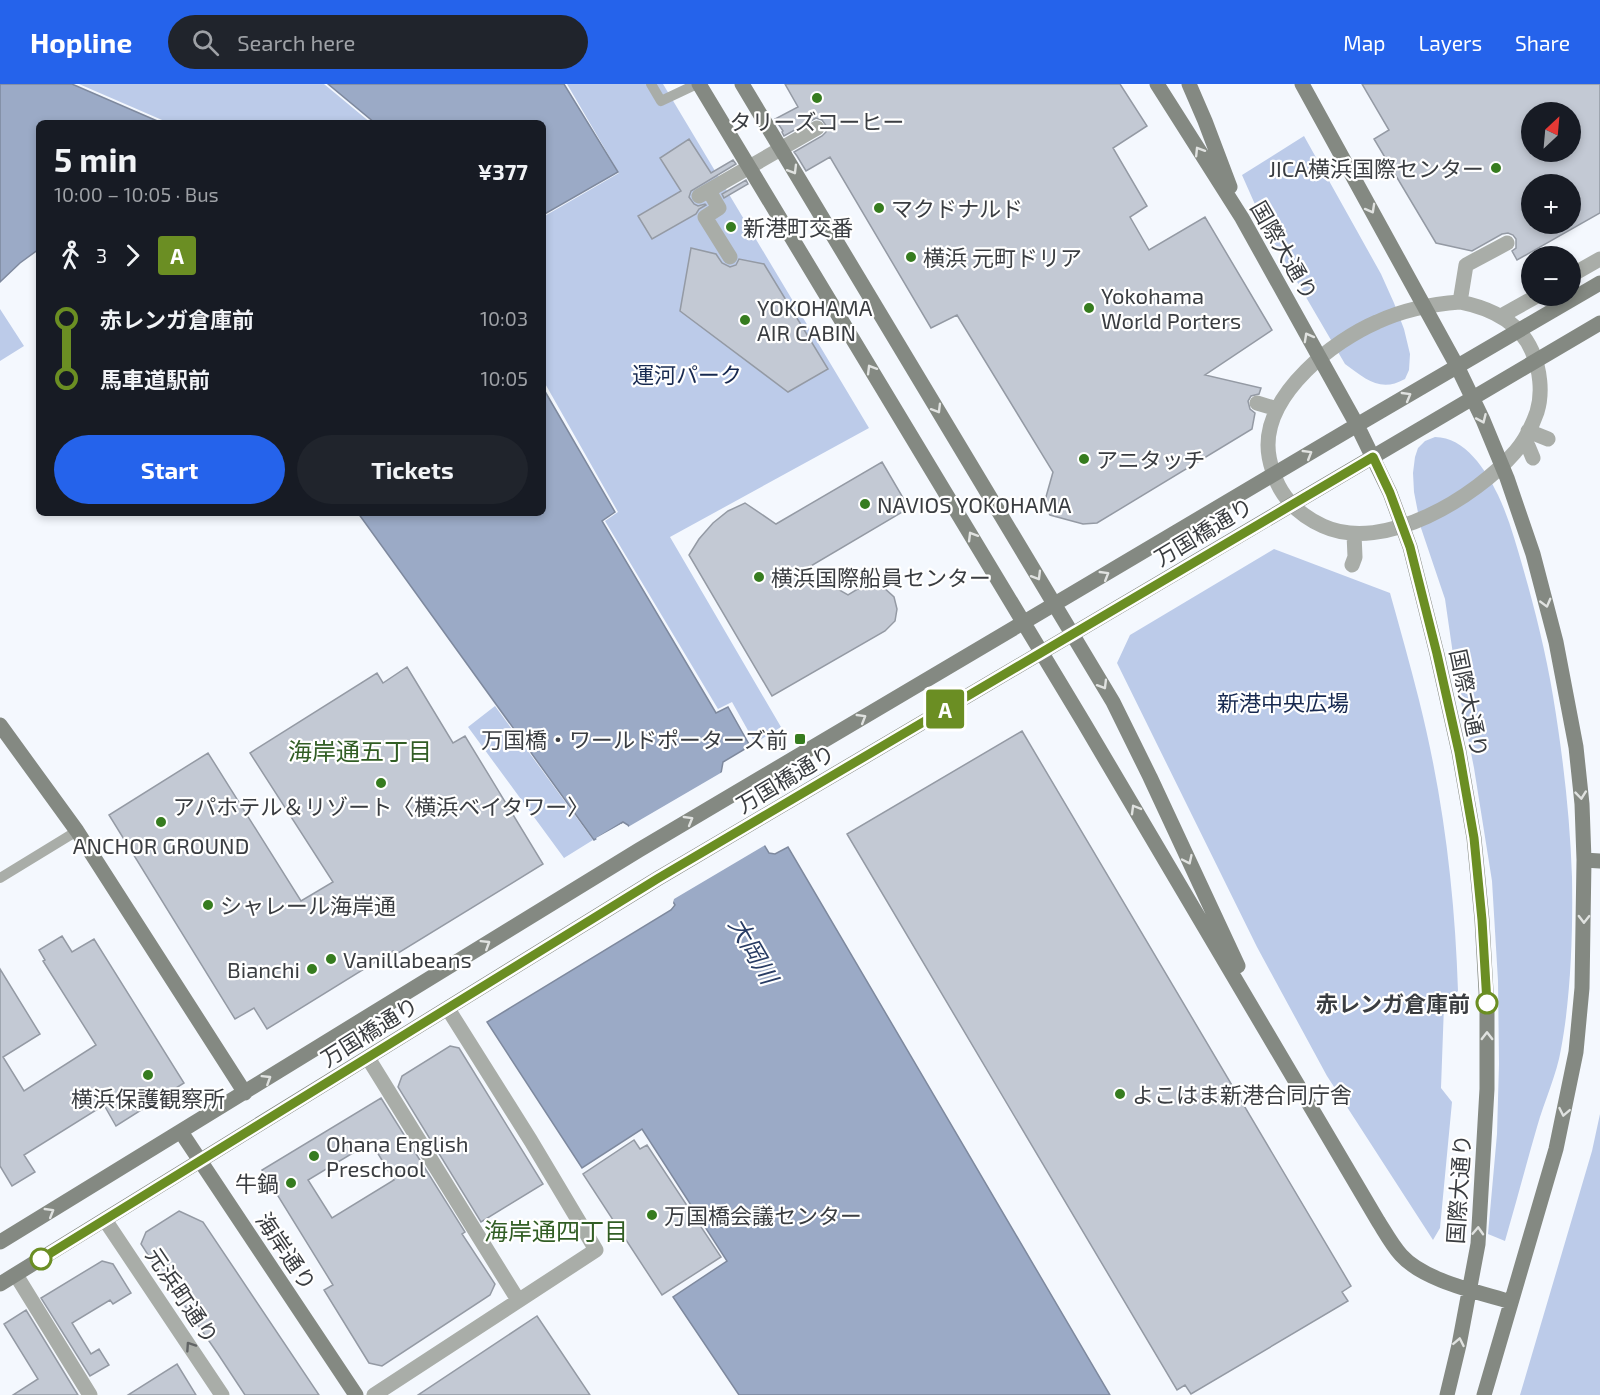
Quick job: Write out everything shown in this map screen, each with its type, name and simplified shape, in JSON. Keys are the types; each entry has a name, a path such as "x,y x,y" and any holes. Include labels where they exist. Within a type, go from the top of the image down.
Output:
{"street":[{"path":"698,84 1042,652 1378,1221 1401,1256 1418,1270 1511,1302"},
{"path":"742,84 1113,702 1271,1040"},
{"name":"国際大通り","path":"1157,84 1242,218 1357,425 1390,493 1410,547 1459,752 1474,838 1482,920 1487,1009 1487,1089 1478,1244 1447,1395"},
{"path":"1189,84 1242,218"},
{"path":"1295,84 1323,122"},
{"path":"1302,84 1457,366 1507,478 1533,554 1556,642 1576,747 1582,804 1584,860 1582,988 1576,1052 1556,1149 1484,1395"},
{"path":"730,257 705,217 719,208 704,193 817,128"},
{"path":"1460,302 1466,265 1507,243"},
{"path":"1581,270 1600,259"},
{"name":"万国橋通り","path":"0,1242 639,850 1600,283"},
{"path":"1460,302 1479,306 1501,316 1515,326 1528,343 1536,361 1540,401 1526,436 1515,452 1485,480 1438,512 1384,530 1354,534 1342,533 1308,518 1293,507 1281,492 1270,463 1268,445 1270,429 1277,409 1291,388 1322,356 1377,321 1422,307 1460,302"},
{"path":"1501,316 1521,305"},
{"name":"万国橋通り","path":"0,1284 657,879 1600,323"},
{"path":"1257,403 1277,409"},
{"path":"1526,436 1548,439"},
{"path":"1526,436 1533,458"},
{"path":"1352,565 1355,556 1354,534"},
{"path":"0,725 76,831 245,1093"},
{"path":"1584,860 1600,861"},
{"path":"374,1395 596,1250 448,1009"},
{"path":"368,1058 518,1300"},
{"name":"海岸通り","path":"181,1132 356,1395"},
{"name":"元浜町通り","path":"105,1220 222,1395"},
{"path":"16,1275 90,1395"}],"lane":[{"path":"651,84 661,101 698,84"},
{"path":"0,878 76,831"}],"green space":[{"path":"79,84 324,84 367,120 162,120"},
{"name":"運河パーク","path":"567,84 663,84 869,428 670,537 781,727 755,743 732,702 718,709 605,521 618,512 546,385 546,215 619,173"},
{"path":"1304,136 1381,274 1404,329 1410,354 1409,370 1405,379 1396,383 1388,385 1374,382 1345,364 1265,227 1242,175"},
{"path":"0,309 24,346 0,361"},
{"path":"1435,437 1446,438 1456,443 1481,466 1493,485 1509,522 1532,600 1547,664 1560,741 1568,809 1572,919 1571,963 1564,1029 1557,1068 1537,1127 1505,1241 1488,1234 1497,1134 1499,1064 1498,981 1492,881 1474,768 1457,682 1445,599 1421,528 1414,492 1413,473 1418,448 1425,441"},
{"name":"新港中央広場","path":"1274,549 1390,593 1427,736 1441,808 1451,881 1458,991 1444,1005 1441,1088 1452,1102 1440,1228 1433,1240 1327,1076 1257,947 1117,663 1130,635"},
{"path":"495,706 593,840 564,858 468,727"},
{"path":"1600,1114 1600,1395 1520,1395 1592,1151"}],"water":[{"path":"0,84 72,84 155,120 36,120 36,251 0,282"},
{"path":"328,84 564,84 618,172 546,213 546,120 371,120"},
{"name":"大岡川","path":"546,393 615,512 602,521 716,713 728,707 750,746 723,762 721,773 769,853 775,854 788,847 1110,1395 739,1395 673,1297 727,1261 642,1129 582,1168 487,1022 671,910 675,905 628,825 623,822 594,840 360,516 546,516"}],"pier":[{"path":"724,771 767,844 674,899 672,907 650,921 671,905 626,827 623,826 598,841 596,838 621,824 628,827"}],"building":[{"name":"Yokohama World Porters","path":"785,84 1120,84 1147,126 1113,148 1147,206 1130,217 1149,250 1205,217 1272,330 1205,375 1261,388 1259,394 1251,396 1248,401 1250,409 1255,413 1252,429 1097,523 1083,524 1050,515 1044,504 1053,472 957,315 931,328 830,157 806,171 794,152 822,136 827,127 822,120 816,118 784,136 775,119 798,107"},
{"name":"JICA横浜国際センター","path":"1362,84 1600,84 1600,213 1581,224 1581,174 1521,174 1521,234 1563,234 1542,246 1521,246 1521,258 1517,260 1512,251 1516,248 1516,239 1508,233 1472,251 1436,243 1374,139 1389,130"},
{"path":"689,139 711,173 733,160 736,164 691,191 689,197 694,204 706,205 696,214 652,239 638,216 681,191 660,158"},
{"path":"746,180 748,184 724,198 722,194"},
{"name":"YOKOHAMA AIR CABIN","path":"691,248 716,254 722,263 730,267 736,265 739,259 764,264 828,369 788,392 680,311"},
{"name":"横浜国際船員センター","path":"882,462 909,508 804,570 848,595 861,587 872,584 883,587 894,597 897,609 895,621 885,631 772,696 689,555 713,523 728,511 745,503 776,524"},
{"path":"407,667 453,743 465,736 543,864 395,955 393,951 267,1029 254,1008 235,1019 109,815 208,753 301,901 333,882 250,753 377,673 383,683"},
{"name":"よこはま新港合同庁舎","path":"1022,731 1351,1286 1342,1292 1348,1301 1191,1394 1185,1385 1177,1390 847,834"},
{"path":"62,936 72,952 94,939 184,1083 116,1126 104,1105 24,1155 35,1172 12,1186 0,1166 0,969 40,1034 3,1057 24,1091 96,1045 43,961 45,960 39,950"},
{"path":"450,1046 459,1048 543,1184 481,1222 398,1087 402,1076"},
{"path":"381,1098 465,1232 462,1234 495,1284 490,1295 382,1366 369,1363 324,1290 333,1285 262,1170","holes":["371,1142 394,1180 332,1218 308,1180"]},
{"name":"万国橋会議センター","path":"634,1140 640,1149 647,1145 721,1257 662,1295 583,1174"},
{"path":"179,1211 203,1222 319,1395 245,1395 141,1244 146,1232"},
{"path":"102,1261 113,1264 131,1293 113,1304 110,1300 72,1323 91,1354 99,1349 109,1365 90,1376 41,1298"},
{"path":"26,1310 78,1395 13,1395 38,1379 4,1324"},
{"path":"537,1316 590,1395 418,1395"},
{"path":"177,1364 196,1395 128,1395"}],"bus line":[{"name":"A","path":"41,1259 657,879 1373,457 1390,493 1410,547 1459,752 1474,838 1487,1003"}],"place":[{"name":"タリーズコーヒー","path":"817,98"},
{"name":"JICA横浜国際センター","path":"1496,168"},
{"name":"マクドナルド","path":"879,208"},
{"name":"新港町交番","path":"731,227"},
{"name":"横浜 元町ドリア","path":"911,257"},
{"name":"Yokohama World Porters","path":"1089,308"},
{"name":"YOKOHAMA AIR CABIN","path":"745,320"},
{"name":"アニタッチ","path":"1084,459"},
{"name":"NAVIOS YOKOHAMA","path":"865,504"},
{"name":"横浜国際船員センター","path":"759,577"},
{"name":"万国橋・ワールドポーターズ前","path":"800,739"},
{"name":"アパホテル＆リゾート〈横浜ベイタワー〉","path":"381,783"},
{"name":"ANCHOR GROUND","path":"161,822"},
{"name":"シャレール海岸通","path":"208,905"},
{"name":"Vanillabeans","path":"331,959"},
{"name":"Bianchi","path":"312,969"},
{"name":"赤レンガ倉庫前","path":"1487,1003"},
{"name":"横浜保護観察所","path":"148,1075"},
{"name":"よこはま新港合同庁舎","path":"1120,1094"},
{"name":"Ohana English Preschool","path":"314,1156"},
{"name":"牛鍋","path":"291,1183"},
{"name":"万国橋会議センター","path":"652,1215"}],"district":[{"name":"海岸通五丁目","path":"360,750"},
{"name":"海岸通四丁目","path":"556,1230"}]}
